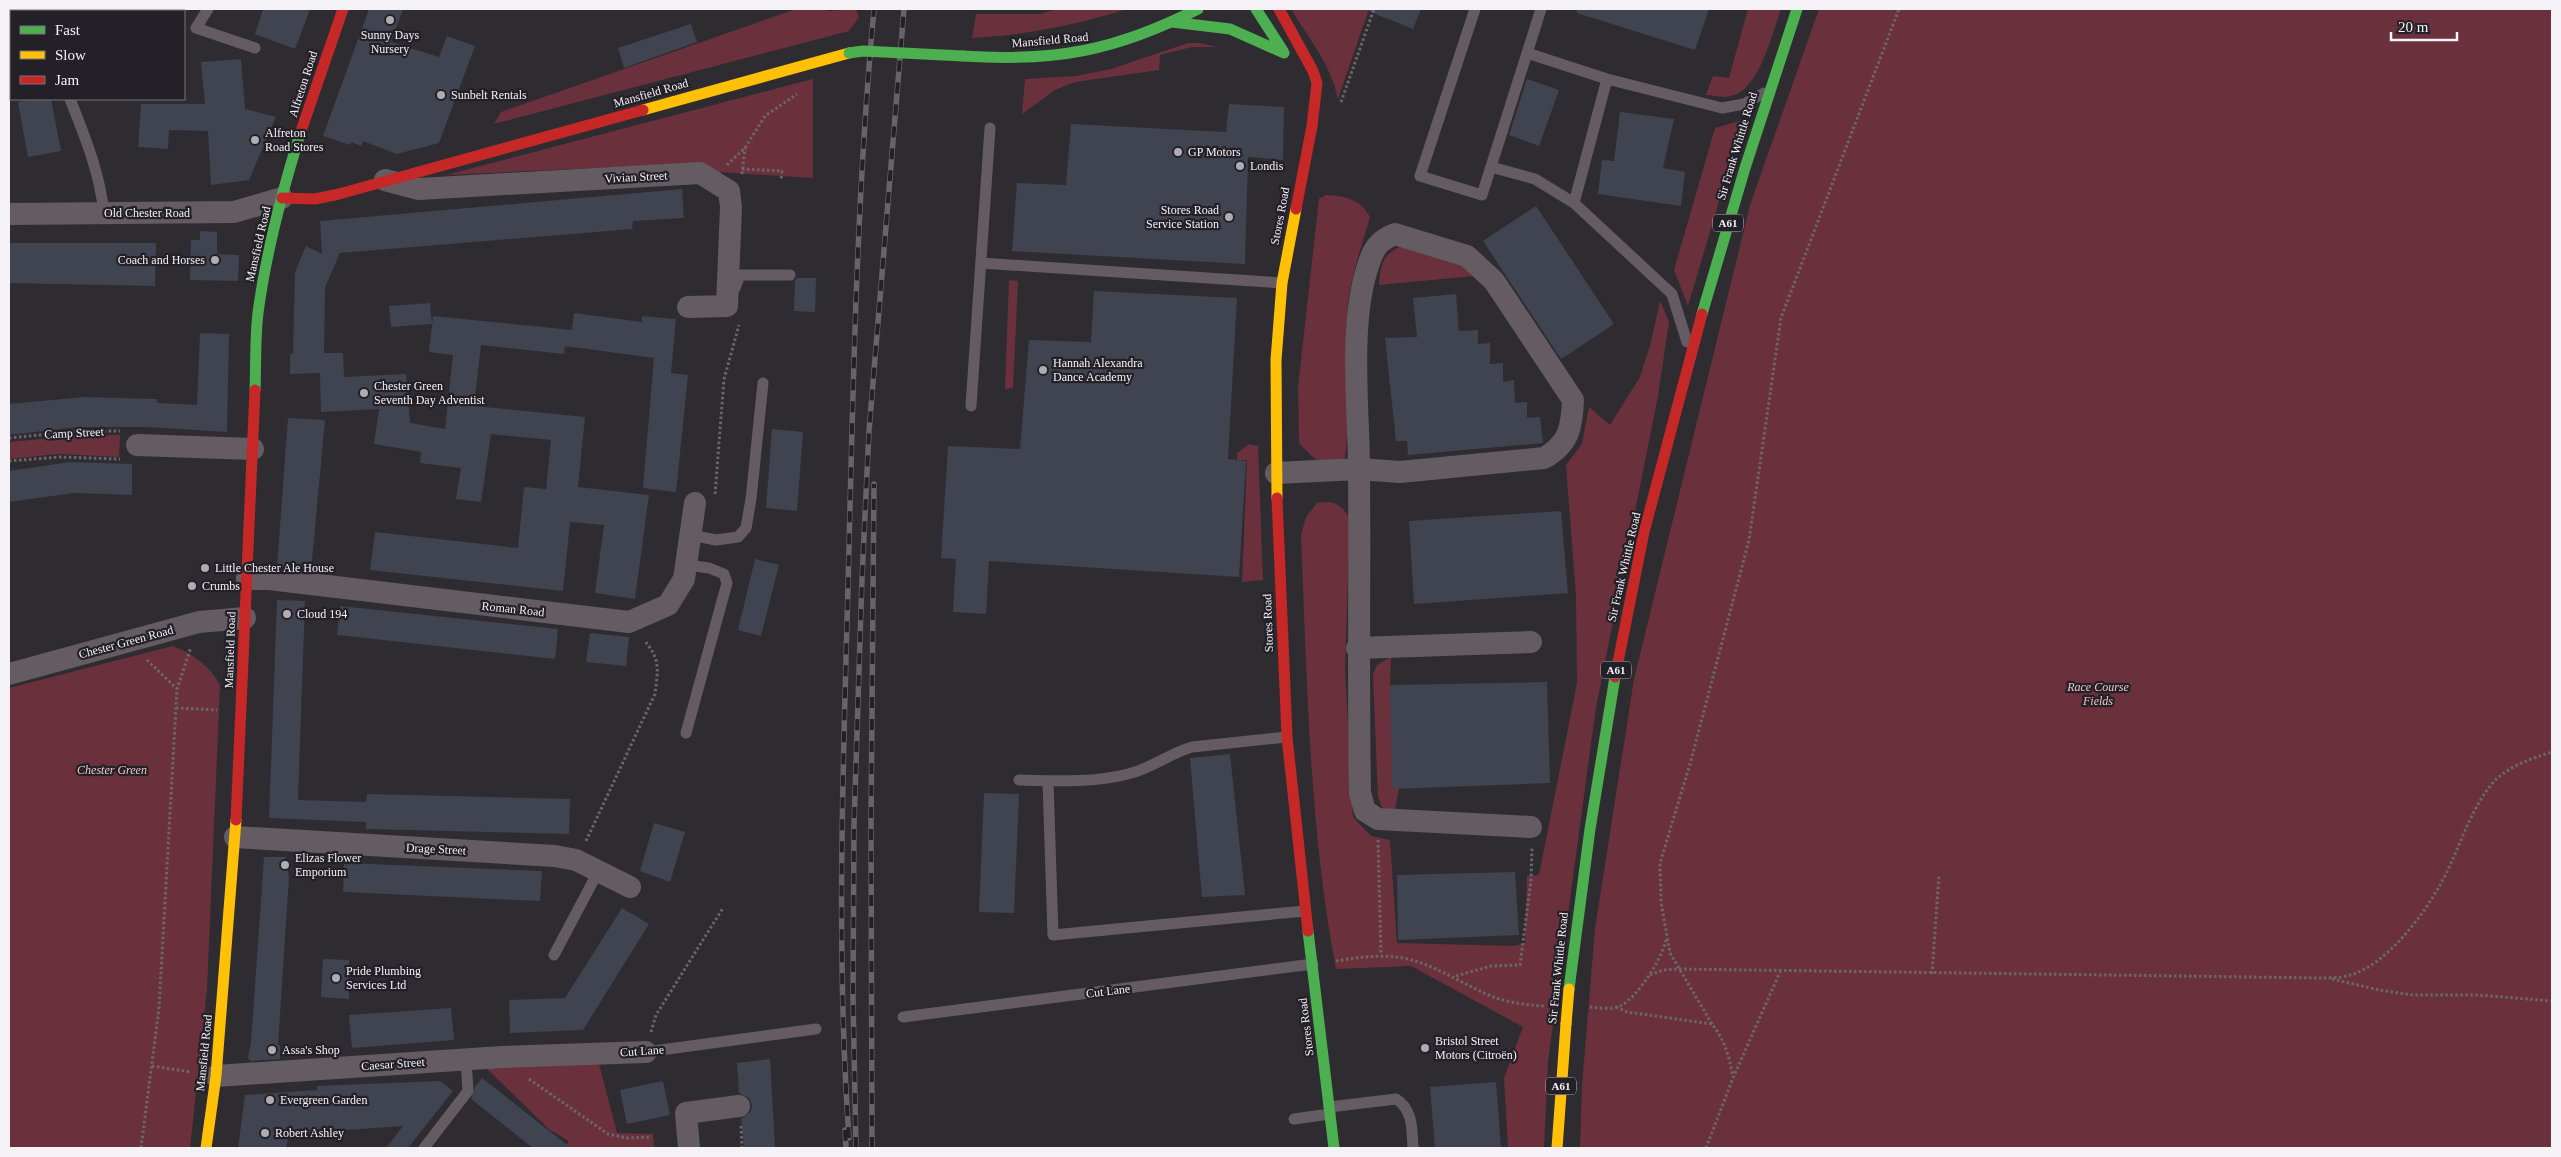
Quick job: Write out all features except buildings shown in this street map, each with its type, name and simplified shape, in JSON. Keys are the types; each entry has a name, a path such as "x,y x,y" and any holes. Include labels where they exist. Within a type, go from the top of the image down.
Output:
{"main road":[{"name":"Alfreton Road","path":"282,198 294,153 343,9"},
{"name":"Mansfield Road","path":"206,1148 216,1076 235,837 242,712 258,314 265,263 282,198 315,199 849,53 863,51 1028,59 1069,54 1098,49 1172,22 1198,9"},
{"path":"1172,22 1230,29 1286,57 1256,9"},
{"name":"Stores Road","path":"1279,9 1313,71 1317,83 1312,126 1282,283 1276,360 1276,473 1287,737 1305,911 1313,964 1334,1148"},
{"name":"Sir Frank Whittle Road","path":"1557,1148 1569,990 1588,838 1611,692 1637,562 1690,356 1768,91 1797,9"},
{"path":"1304,79 1315,97"}],"street":[{"name":"Vivian Street","path":"384,180 419,189 700,173 712,179"},
{"path":"688,307 734,311 729,191 712,179"},
{"name":"Old Chester Road","path":"9,214 234,212 282,198"},
{"path":"1276,473 1359,470 1400,472 1544,458 1557,451 1566,438 1572,421 1573,400 1494,281 1467,256 1395,234 1380,240 1369,262 1359,310 1359,470 1357,648 1360,793 1365,811 1378,819 1531,827"},
{"path":"131,446 253,449"},
{"path":"629,622 668,605 684,579 695,503"},
{"name":"Roman Road","path":"247,579 269,579 629,622"},
{"name":"Chester Green Road","path":"9,674 199,622 245,618"},
{"path":"1357,648 1531,642"},
{"name":"Drage Street","path":"235,837 555,856 576,860 630,886"},
{"name":"Cut Lane","path":"466,1059 646,1052"},
{"name":"Caesar Street","path":"216,1076 466,1059"},
{"path":"689,1148 686,1113 739,1106"}],"lane":[{"path":"196,28 208,9"},
{"path":"1475,9 1420,176 1482,195 1542,9"},
{"path":"185,30 196,28 255,48"},
{"path":"1527,54 1607,79 1722,108 1744,104 1768,91"},
{"path":"1574,203 1607,79"},
{"path":"70,100 96,167 102,190 104,214"},
{"path":"970,406 990,128"},
{"path":"1491,167 1535,179 1574,203 1672,294 1683,323 1690,356"},
{"path":"981,263 1282,283"},
{"path":"734,311 740,275 790,276"},
{"path":"691,535 716,540 738,537 746,528 751,499 763,383"},
{"path":"686,565 709,568 724,574 727,583 686,733"},
{"path":"1019,780 1048,781 1127,775 1144,769 1179,750 1287,737"},
{"path":"1048,781 1053,935 1305,911"},
{"path":"554,955 599,870"},
{"name":"Cut Lane","path":"903,1018 1313,964"},
{"name":"Cut Lane","path":"646,1052 816,1028"},
{"path":"424,1148 468,1091 466,1059"},
{"path":"1294,1118 1396,1099 1404,1103 1411,1120 1413,1148"}],"path":[{"path":"1341,104 1374,9"},
{"path":"1733,1078 1726,1047 1670,953 1661,902 1660,863 1690,764 1749,540 1781,318 1899,9"},
{"path":"712,179 745,148 765,116 803,91"},
{"path":"742,168 782,171 781,180"},
{"path":"695,503 714,500 724,379 734,311"},
{"name":"Camp Street","path":"9,438 77,431 126,431 131,446 124,459 60,457 9,461"},
{"path":"141,1148 159,1008 177,689 199,622"},
{"path":"576,860 656,694 658,673 656,654 629,622"},
{"path":"129,642 177,689"},
{"path":"176,708 242,712"},
{"path":"1650,975 1663,970 1678,969 1780,972 2329,978 2350,975 2380,961 2411,926 2440,886 2466,829 2490,786 2524,761 2552,752"},
{"path":"1378,819 1381,955"},
{"path":"1456,976 1491,966 1520,965 1530,880 1531,827"},
{"path":"1932,974 1939,875"},
{"path":"646,1052 656,1014 723,908"},
{"path":"1605,1008 1623,1004 1650,975 1662,954 1667,938"},
{"path":"1313,964 1381,955 1410,959 1456,976 1478,991 1505,1001 1546,1006"},
{"path":"1706,1148 1733,1078 1780,972"},
{"path":"2329,978 2379,990 2413,995 2478,995 2552,1001"},
{"path":"1615,1007 1627,1012 1712,1024"},
{"path":"502,1057 535,1083 608,1134 628,1138 651,1137"},
{"path":"152,1066 216,1076"}],"green space":[{"path":"796,9 825,9 828,11 856,9 859,17 849,31 494,124 501,112"},
{"path":"1056,9 1127,9 1051,28 972,38 976,14 1041,14"},
{"path":"1291,9 1369,9 1338,99 1335,86 1325,63"},
{"path":"1748,9 1781,9 1769,46 1757,73 1740,92 1727,97 1706,95 1713,76 1729,78"},
{"name":"Race Course Fields","path":"1819,9 2552,9 2552,1148 1580,1148 1582,1086 1595,929 1634,679 1750,205"},
{"path":"1188,43 1200,43 1217,47 1192,47 1160,55 1159,70 1075,82 1055,90 1022,114 1025,79 1076,76 1111,69"},
{"path":"813,79 813,178 717,172 703,163 446,175"},
{"path":"1743,120 1688,306 1674,270 1715,128"},
{"path":"1326,195 1340,196 1357,202 1370,217 1348,305 1348,423 1345,458 1324,462 1310,455 1299,443 1298,387 1319,199"},
{"path":"1399,247 1420,249 1455,260 1474,276 1379,285 1380,272 1385,258"},
{"path":"1009,280 1018,281 1013,388 1005,389"},
{"path":"1660,301 1669,322 1658,396 1596,707 1548,1062 1544,1148 1508,1148 1504,1078 1523,1027 1411,966 1336,969 1320,862 1315,807 1301,535 1306,517 1317,503 1328,502 1336,504 1350,518 1345,669 1353,817 1371,836 1390,840 1397,943 1515,946 1525,943 1527,876 1539,875 1577,683 1576,596 1566,465 1582,444 1589,407 1610,425 1640,377 1651,342"},
{"path":"120,435 119,457 58,454 9,459 9,442 74,436"},
{"path":"1249,444 1258,446 1263,580 1242,582 1247,460 1237,460 1237,453"},
{"name":"Chester Green","path":"173,646 200,661 220,685 207,990 190,1148 9,1148 9,688"},
{"path":"1391,657 1390,685 1399,788 1394,816 1382,807 1378,797 1373,674 1377,665"},
{"path":"491,1064 599,1064 617,1133 653,1134 654,1148 565,1148 569,1141 550,1130 487,1069"}],"railway":[{"path":"849,1138 843,1000 843,794 856,298 863,153 874,9"},
{"path":"856,1148 853,998 854,825 862,579 869,431 904,9"},
{"path":"872,1148 871,825 874,484"},
{"path":"845,1130 846,1148"}],"traffic: fast":[{"path":"963,56 1027,57 1056,55 1084,50 1139,35 1198,9"},
{"path":"1256,9 1283,51"},
{"path":"1702,314 1745,168 1797,9"},
{"path":"1172,22 1230,29 1284,53"},
{"path":"849,53 863,51 963,56"},
{"path":"255,390 256,332 265,267 275,222 300,134"},
{"path":"1569,989 1590,829 1615,677"},
{"path":"1308,931 1334,1148"}],"traffic: slow":[{"path":"643,110 849,53"},
{"path":"1277,498 1276,360 1282,283 1296,209"},
{"path":"206,1148 216,1076 236,820"},
{"path":"1566,1024 1569,989"},
{"path":"1557,1148 1566,1024"}],"traffic: jam":[{"path":"300,134 343,9"},
{"path":"1279,9 1313,71 1317,83 1312,126 1296,209"},
{"path":"282,198 315,199 339,194 643,110"},
{"path":"1615,677 1644,532 1702,314"},
{"path":"236,820 255,390"},
{"path":"1277,498 1287,737 1308,931"}],"place":[{"name":"Sunny Days Nursery","path":"390,20"},
{"name":"Sunbelt Rentals","path":"441,95"},
{"name":"Alfreton Road Stores","path":"255,140"},
{"name":"GP Motors","path":"1178,152"},
{"name":"Londis","path":"1240,166"},
{"name":"Stores Road Service Station","path":"1229,217"},
{"name":"Coach and Horses","path":"215,260"},
{"name":"Hannah Alexandra Dance Academy","path":"1043,370"},
{"name":"Chester Green Seventh Day Adventist","path":"364,393"},
{"name":"Little Chester Ale House","path":"205,568"},
{"name":"Crumbs","path":"192,586"},
{"name":"Cloud 194","path":"287,614"},
{"name":"Elizas Flower Emporium","path":"285,865"},
{"name":"Pride Plumbing Services Ltd","path":"336,978"},
{"name":"Bristol Street Motors (Citroën)","path":"1425,1048"},
{"name":"Assa's Shop","path":"272,1050"},
{"name":"Evergreen Garden","path":"270,1100"},
{"name":"Robert Ashley","path":"265,1133"}]}
